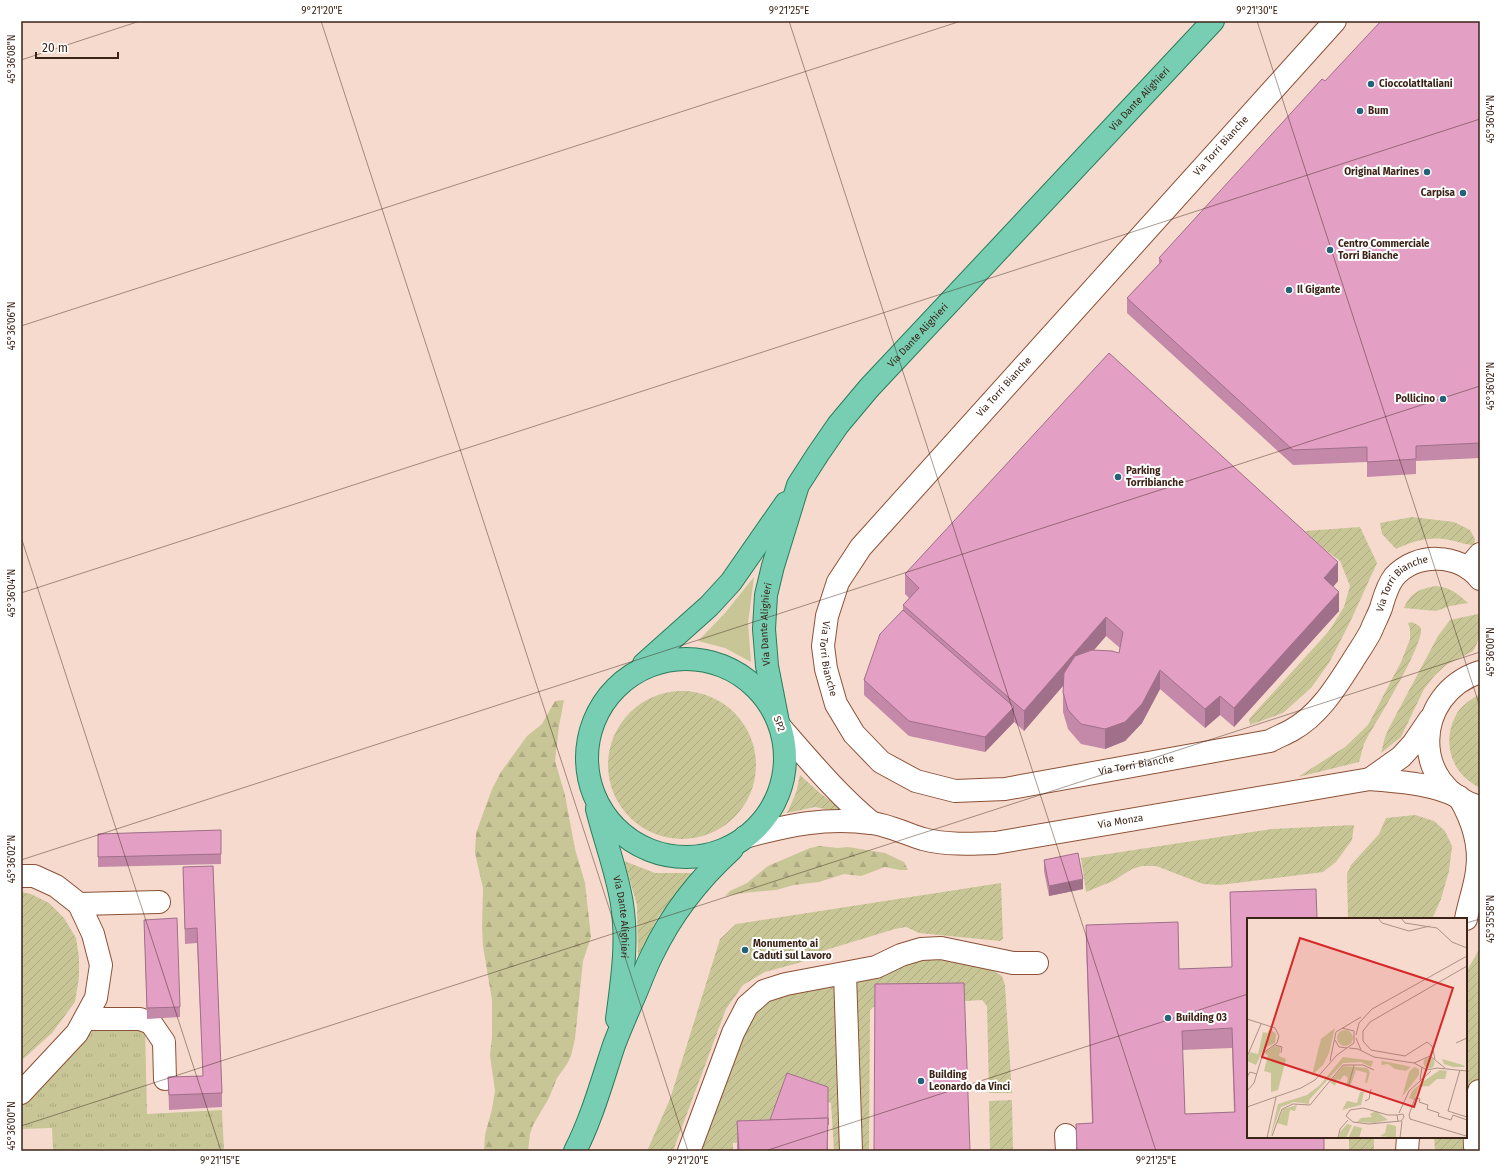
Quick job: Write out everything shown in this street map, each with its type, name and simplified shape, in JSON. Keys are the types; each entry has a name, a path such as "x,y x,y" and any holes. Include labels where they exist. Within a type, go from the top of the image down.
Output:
{"main road":[{"name":"Via Dante Alighieri","path":"779,722 765,652 764,628 766,595 773,566 798,486 838,425 869,388 1213,21"},
{"name":"SP2","path":"627,678 645,667 665,661 688,658 711,661 734,670 753,684 768,700 779,722 786,755 784,778 774,804 763,820 745,837 728,848 709,854 681,857 658,853 636,843 617,829 604,813 593,792 588,775 587,760 591,730 598,711 614,690 627,678 675,637 709,606 731,582 798,486"},
{"name":"Via Dante Alighieri","path":"593,792 602,828 617,876 624,918 624,960 614,1044"},
{"name":"Via Dante Alighieri","path":"575,1151 602,1084 614,1044 652,955 664,932 704,876 745,837"}],"street":[{"name":"Via Torri Bianche","path":"1335,21 861,547 838,582 827,616 824,646 826,668 836,704 854,734 881,762 916,781 955,791 1005,789 1270,741 1293,730 1313,714 1332,692 1369,634 1394,577 1408,566 1432,558 1447,559 1476,567"},
{"path":"1477,670 1455,684 1437,705 1429,727 1428,740 1431,760 1442,782 1459,797 1480,807"},
{"name":"Via Monza","path":"1370,779 1401,757 1413,744 1433,715"},
{"path":"779,722 833,787 872,823"},
{"name":"Via Monza","path":"872,823 925,839 969,844 995,843 1370,779 1420,785 1447,791 1459,797"},
{"path":"1459,797 1471,819 1478,858 1477,870 1466,918"},
{"path":"745,837 787,826 818,821 872,823"},
{"path":"21,876 34,876 56,886 79,904 93,934 101,966 96,998 77,1033 21,1093"},
{"path":"79,904 159,902"},
{"path":"1467,921 1480,905"},
{"path":"689,1151 733,1033 747,1006 764,991 786,984 876,967 901,955 921,949 941,948 1007,962 1037,963"},
{"path":"845,974 851,1151"},
{"path":"84,1019 140,1019 151,1023 164,1042 165,1079"},
{"path":"1480,1091 1474,1120 1475,1148 1480,1147"},
{"path":"1407,1151 1408,1138"}],"green space":[{"path":"1412,517 1454,522 1470,530 1475,539 1474,545 1442,539 1428,539 1396,549 1382,534 1380,523"},
{"path":"1360,527 1377,563 1351,620 1329,663 1311,688 1283,713 1250,725 1249,719 1329,631 1344,607 1350,586 1340,561 1305,531"},
{"path":"754,577 748,623 751,662 725,648 698,641 725,613"},
{"path":"1436,586 1446,588 1454,592 1468,603 1450,606 1436,611 1404,608 1416,592 1425,588"},
{"path":"1478,614 1480,633 1473,651 1446,665 1435,675 1424,689 1401,737 1381,753 1389,728 1438,636 1450,620"},
{"path":"1412,622 1421,628 1420,638 1409,664 1364,744 1359,762 1298,777 1345,747 1368,725 1401,662 1410,639 1410,629 1408,623"},
{"path":"689,691 710,696 723,703 739,718 751,737 755,751 755,779 751,793 744,806 729,822 723,827 704,836 689,839 675,839 654,834 641,827 620,806 613,793 609,779 608,758 613,737 620,724 641,703 654,696 668,692"},
{"path":"1480,694 1480,788 1462,775 1457,768 1450,752 1449,743 1452,725 1457,713 1466,704"},
{"path":"564,700 555,761 565,795 575,849 585,883 591,937 583,961 575,1039 571,1056 557,1078 549,1098 533,1125 530,1134 528,1151 484,1151 485,1135 495,1091 490,1055 492,1036 492,1000 483,946 483,888 475,853 476,833 492,789 501,772 527,736 542,724 555,701"},
{"path":"800,775 821,794 847,813 815,807 787,813 796,793"},
{"path":"1415,815 1434,821 1445,831 1452,846 1449,871 1441,899 1432,918 1348,918 1347,874 1351,865 1379,834 1386,818"},
{"path":"1354,825 1352,840 1336,862 1323,872 1220,885 1203,884 1156,866 1142,866 1132,869 1113,881 1086,892 1081,858 1272,829"},
{"path":"820,846 838,848 848,847 885,853 904,862 908,870 885,867 861,876 844,874 819,882 794,885 776,890 725,896 730,891 747,883 768,866 810,848"},
{"path":"624,861 655,873 694,873 658,917 638,956 637,905"},
{"path":"1001,883 1003,939 1000,941 919,933 906,927 806,956 802,962 765,972 743,985 726,1009 673,1151 647,1151 670,1099 720,939 736,924"},
{"path":"21,892 31,894 49,903 64,918 76,938 79,957 79,977 75,1002 52,1033 21,1061"},
{"path":"1480,948 1480,1088 1467,1105 1467,970"},
{"path":"939,957 991,969 1002,976 1005,985 1012,1093 989,1093 987,1006 982,1000 873,1007 870,1010 869,1151 834,1151 831,1103 786,1088 765,1142 733,1143 733,1151 696,1151 749,1015 771,998 911,960"},
{"path":"87,1025 145,1026 147,1114 222,1110 224,1151 53,1151 52,1128 21,1129 21,1104 48,1076"},
{"path":"1012,1100 1013,1151 990,1151 989,1101"},
{"path":"1349,1138 1374,1138 1374,1151 1349,1151"},
{"path":"1434,1138 1467,1138 1480,1151 1435,1151"}],"building":[{"name":"Centro Commerciale Torri Bianche","path":"1381,21 1480,21 1480,443 1416,446 1416,459 1367,462 1367,447 1293,450 1127,298 1162,261 1159,258 1322,79 1325,81"},
{"name":"Parking Torribianche","path":"1109,353 1338,562 1324,578 1339,592 1234,708 1220,696 1205,709 1160,670 1142,704 1125,722 1105,729 1081,724 1068,710 1063,692 1064,673 1075,656 1092,650 1112,651 1119,653 1123,632 1106,617 1024,711 903,605 919,588 905,574"},
{"path":"903,610 1014,707 985,737 909,721 864,680 880,634"},
{"path":"221,830 221,854 98,857 98,834"},
{"path":"1078,853 1083,879 1049,886 1044,860"},
{"path":"213,866 222,1093 169,1095 168,1077 203,1076 197,928 185,929 183,867"},
{"name":"Building 03","path":"1316,889 1317,918 1247,918 1247,1138 1324,1138 1324,1151 1077,1151 1076,1124 1093,1123 1086,925 1178,922 1179,969 1232,967 1230,892","holes":["1232,1028 1235,1112 1185,1114 1182,1031"]},
{"path":"177,918 180,1007 147,1008 144,920"},
{"name":"Building Leonardo da Vinci","path":"964,983 970,1151 874,1151 875,984"},
{"path":"787,1073 828,1087 828,1118 770,1120"},
{"path":"828,1118 827,1151 739,1151 737,1121"}],"place":[{"name":"CioccolatItaliani","path":"1371,84"},
{"name":"Bum","path":"1360,111"},
{"name":"Original Marines","path":"1427,172"},
{"name":"Carpisa","path":"1463,193"},
{"name":"Centro Commerciale Torri Bianche","path":"1330,250"},
{"name":"Il Gigante","path":"1289,290"},
{"name":"Pollicino","path":"1443,399"},
{"name":"Parking Torribianche","path":"1118,477"},
{"name":"Monumento ai Caduti sul Lavoro","path":"745,950"},
{"name":"Building 03","path":"1168,1018"},
{"name":"Building Leonardo da Vinci","path":"921,1081"}]}
